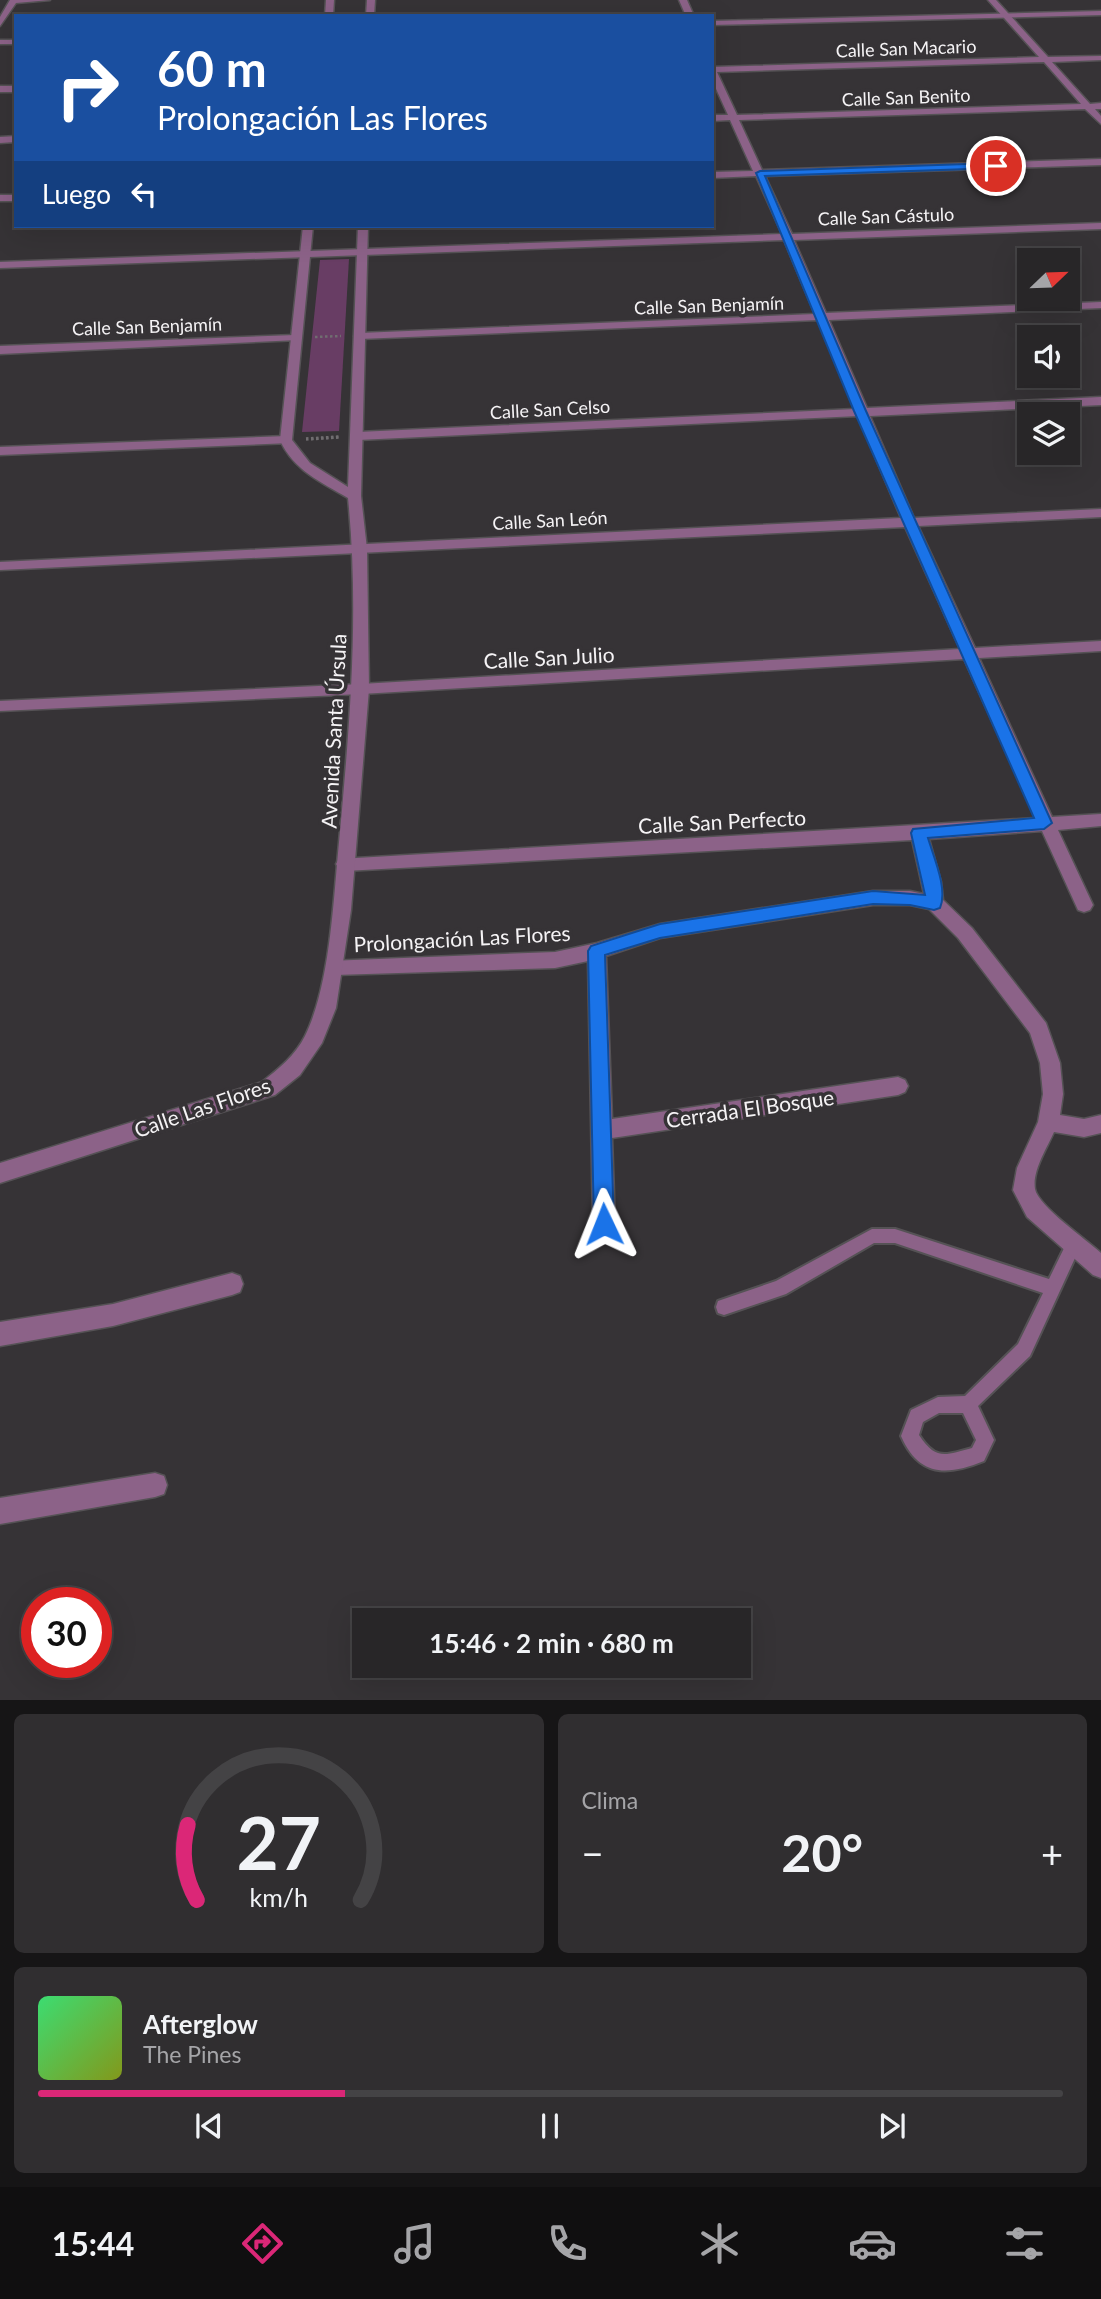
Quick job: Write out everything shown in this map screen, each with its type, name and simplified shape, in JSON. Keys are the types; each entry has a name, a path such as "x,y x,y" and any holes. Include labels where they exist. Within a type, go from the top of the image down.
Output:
{"street":[{"path":"0,24 14,0 46,0"},
{"path":"992,0 1101,121"},
{"path":"714,23 1101,13"},
{"name":"Calle San Macario","path":"714,70 1101,58"},
{"path":"714,74 788,237 909,522 1044,823 1084,905"},
{"name":"Calle San Benito","path":"714,118 1101,107"},
{"path":"714,175 1101,162"},
{"name":"Calle San Cástulo","path":"0,265 1101,226"},
{"path":"308,228 286,440 289,451 303,464 354,496"},
{"name":"Avenida Santa Úrsula","path":"335,967 361,689 360,549 354,496 363,228"},
{"name":"Calle San Benjamín","path":"360,336 1101,306"},
{"name":"Calle San Benjamín","path":"0,350 295,338"},
{"name":"Calle San Celso","path":"358,436 1101,401"},
{"path":"0,451 286,440"},
{"name":"Calle San León","path":"0,566 1101,513"},
{"name":"Calle San Julio","path":"0,706 361,689 1101,646"},
{"name":"Calle San Perfecto","path":"345,864 919,833 1101,820"},
{"path":"919,833 932,882 934,903 965,933 1039,1029 1050,1063 1053,1094 1048,1122 1028,1168 1024,1190 1035,1210 1101,1267"},
{"name":"Prolongación Las Flores","path":"335,967 555,960 597,951 660,931 873,898 910,898 934,903"},
{"path":"597,951 604,1224"},
{"name":"Calle Las Flores","path":"0,1173 268,1089 293,1069 312,1043 326,1008 335,967"},
{"name":"Cerrada El Bosque","path":"601,1130 898,1086"},
{"path":"1048,1122 1084,1128 1101,1124"},
{"path":"0,1334 113,1315 232,1284"},
{"path":"0,1511 155,1485"}],"lane":[{"path":"724,1307 780,1288 872,1236 895,1236 1052,1288"},
{"path":"968,1404 985,1440 978,1455 942,1465 922,1457 910,1436 917,1416 938,1405 968,1404 1024,1350 1073,1245"}],"path":[{"path":"295,338 360,336"},
{"path":"286,440 358,436"}],"shaded area":[{"path":"349,259 339,431 302,432 320,260"}],"route":[{"path":"604,1224 597,951 660,931 873,898 910,898 934,903 932,882 919,833 1044,823 860,411 760,173 996,166"}]}
